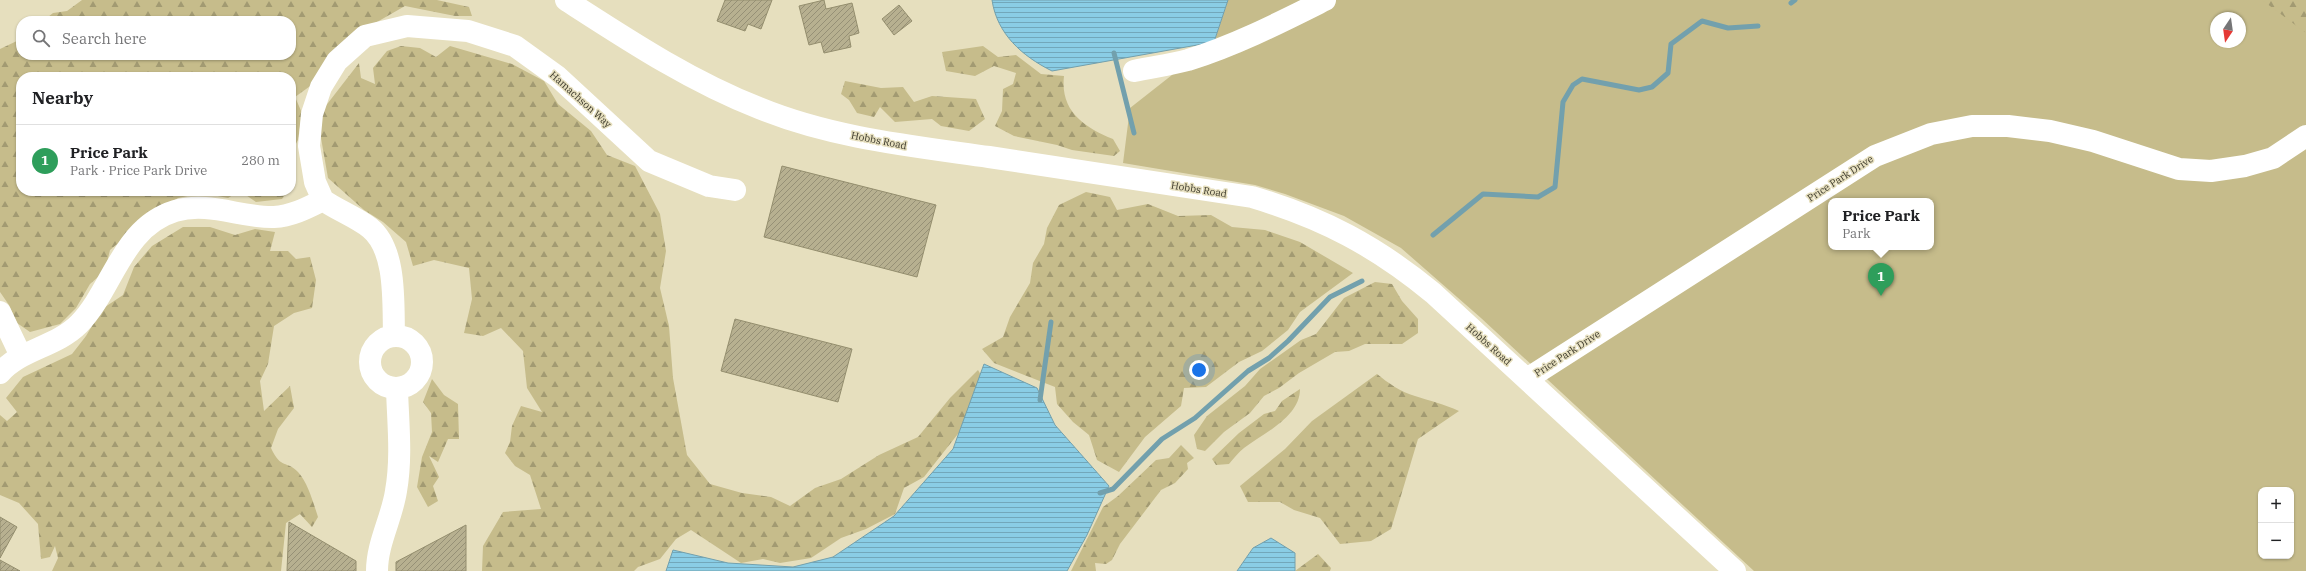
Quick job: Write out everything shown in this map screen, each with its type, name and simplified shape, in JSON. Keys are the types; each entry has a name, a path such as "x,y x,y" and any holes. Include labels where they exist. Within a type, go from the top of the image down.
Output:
{"street":[{"name":"Hobbs Road","path":"566,0 665,63 700,82 759,109 823,129 890,144 1252,197 1295,210 1350,235 1412,275 1735,571"},
{"path":"1134,71 1187,60 1237,42 1325,0"},
{"name":"Hamachson Way","path":"323,200 313,176 309,146 312,114 320,87 337,61 365,36 408,26 468,31 514,46 558,77 649,161 703,184 735,190"},
{"name":"Price Park Drive","path":"1527,379 1875,156 1931,134 1972,126 2008,126 2050,131 2093,141 2179,169 2211,171 2245,166 2273,158 2306,136"},
{"path":"0,373 21,356 54,343 79,323 125,251 152,223 175,211 192,208 211,208 274,217 299,212 323,200 370,228 385,247 393,300 394,335"},
{"path":"0,312 21,356"},
{"path":"394,335 405,337 413,341 422,357 423,366 420,375 414,382 397,389 381,383 375,378 370,362 374,346 380,340 394,335"},
{"path":"377,571 377,556 396,492 400,450 397,389"}],"green space":[{"path":"82,0 437,0 469,7 472,16 455,16 405,6 363,30 313,84 296,96 296,72 16,72 16,196 188,196 178,198 153,214 110,250 105,271 90,284 76,308 60,324 30,332 17,323 9,305 0,292 0,49 16,41 16,60 296,60 296,16 49,16 53,13 67,11"},
{"path":"1228,0 2262,0 2306,33 2306,571 1754,571 1481,318 1401,248 1344,216 1285,194 1255,185 1123,163 1130,108 1214,42"},
{"path":"2249,0 2306,0 2306,45"},
{"path":"401,46 420,48 436,57 450,46 512,64 544,81 558,104 591,131 607,155 635,166 660,214 666,251 660,288 669,326 673,378 687,455 710,484 742,493 771,497 790,506 815,488 841,479 879,455 918,437 950,398 978,370 991,392 924,477 904,488 895,514 866,529 841,538 811,558 780,563 763,559 741,563 691,530 676,539 660,559 638,567 634,571 482,571 483,546 503,512 541,509 530,475 515,466 505,453 510,442 512,426 521,406 542,412 527,388 523,351 501,328 483,336 464,333 472,299 469,268 434,260 413,266 406,242 383,222 364,210 328,178 321,138 321,112 359,63 361,78 375,84 373,68 387,51"},
{"path":"983,46 998,57 1016,55 1041,74 1064,76 1066,99 1070,108 1084,123 1113,139 1120,151 1114,156 1072,150 1057,145 1014,136 995,126 1002,111 1003,89 1013,84 1016,73 994,66 975,76 946,71 942,52"},
{"path":"845,81 881,88 903,87 914,102 932,96 976,99 985,119 969,131 941,126 932,119 895,122 880,107 874,117 857,113 849,100 841,94"},
{"path":"296,99 302,113 298,140 296,144"},
{"path":"1086,192 1110,197 1117,210 1148,204 1178,216 1211,215 1232,227 1265,230 1300,242 1353,273 1300,312 1288,330 1262,351 1239,362 1206,387 1184,388 1181,406 1145,437 1119,472 1097,460 1089,435 1073,422 1057,404 1055,387 994,363 982,349 1003,337 1010,317 1030,283 1033,263 1044,244 1047,228 1059,205"},
{"path":"218,196 231,196 228,198"},
{"path":"247,196 284,196 282,199 256,202"},
{"path":"183,227 210,227 235,235 255,229 275,232 270,251 288,251 296,259 310,257 316,280 312,308 294,313 274,326 268,364 260,381 264,411 290,386 294,408 278,429 271,448 281,462 294,468 302,476 310,493 318,517 312,527 300,514 286,523 281,571 52,571 58,558 55,546 50,557 41,559 38,524 19,503 0,495 0,415 7,421 17,412 6,398 23,377 72,354 86,336 102,309 123,295 134,267 152,246"},
{"path":"1375,282 1392,284 1402,301 1418,319 1418,333 1402,344 1365,344 1349,351 1335,352 1264,396 1250,413 1224,432 1205,451 1197,449 1194,435 1207,416 1245,386 1260,369 1301,340 1316,334 1344,298"},
{"path":"1377,374 1400,390 1459,411 1418,439 1391,529 1371,541 1340,544 1320,518 1294,510 1280,502 1248,502 1240,486 1285,449 1312,421"},
{"path":"432,379 444,395 458,404 459,439 448,439 438,462 429,456 439,477 433,486 438,501 428,507 417,487 422,457 432,432 431,413 423,402"},
{"path":"1300,389 1294,408 1288,416 1271,430 1244,448 1229,464 1216,465 1212,459 1239,433 1264,414 1275,411 1282,401"},
{"path":"1181,445 1194,458 1187,463 1188,469 1175,483 1161,490 1120,544 1112,560 1106,564 1095,563 1096,571 1071,571 1103,507 1118,496 1156,460 1169,458"},
{"path":"1318,554 1331,568 1330,571 1295,571"}],"water":[{"path":"992,0 1228,0 1214,42 1052,71 1021,51 1013,43 999,23"},
{"path":"984,364 1037,388 1055,425 1109,486 1087,535 1067,571 666,571 673,550 728,563 793,567 833,557 894,516 953,449"},
{"path":"1271,538 1295,553 1295,571 1237,571 1253,548"}],"building":[{"path":"725,0 772,0 761,29 748,24 745,31 717,21"},
{"path":"824,0 826,9 852,3 859,33 849,36 851,47 824,53 821,42 809,45 799,6"},
{"path":"899,5 912,21 894,35 882,19"},
{"path":"782,166 936,205 917,277 764,237"},
{"path":"735,319 852,349 838,402 721,371"},
{"path":"0,517 17,527 0,558"},
{"path":"289,522 356,561 356,571 287,571"},
{"path":"466,525 466,571 396,571 396,562"},
{"path":"0,560 20,571 0,571"}],"waterway":[{"path":"1791,3 1795,0"},
{"path":"1433,235 1483,194 1538,197 1555,187 1563,102 1573,85 1582,79 1639,90 1652,87 1668,73 1671,44 1702,21 1728,28 1758,26"},
{"path":"1114,53 1134,133"},
{"path":"1100,493 1113,489 1162,439 1195,418 1248,371 1269,358 1288,341 1330,297 1362,281"},
{"path":"1040,400 1051,322"}],"place":[{"name":"Price Park","path":"1881,296"}]}
